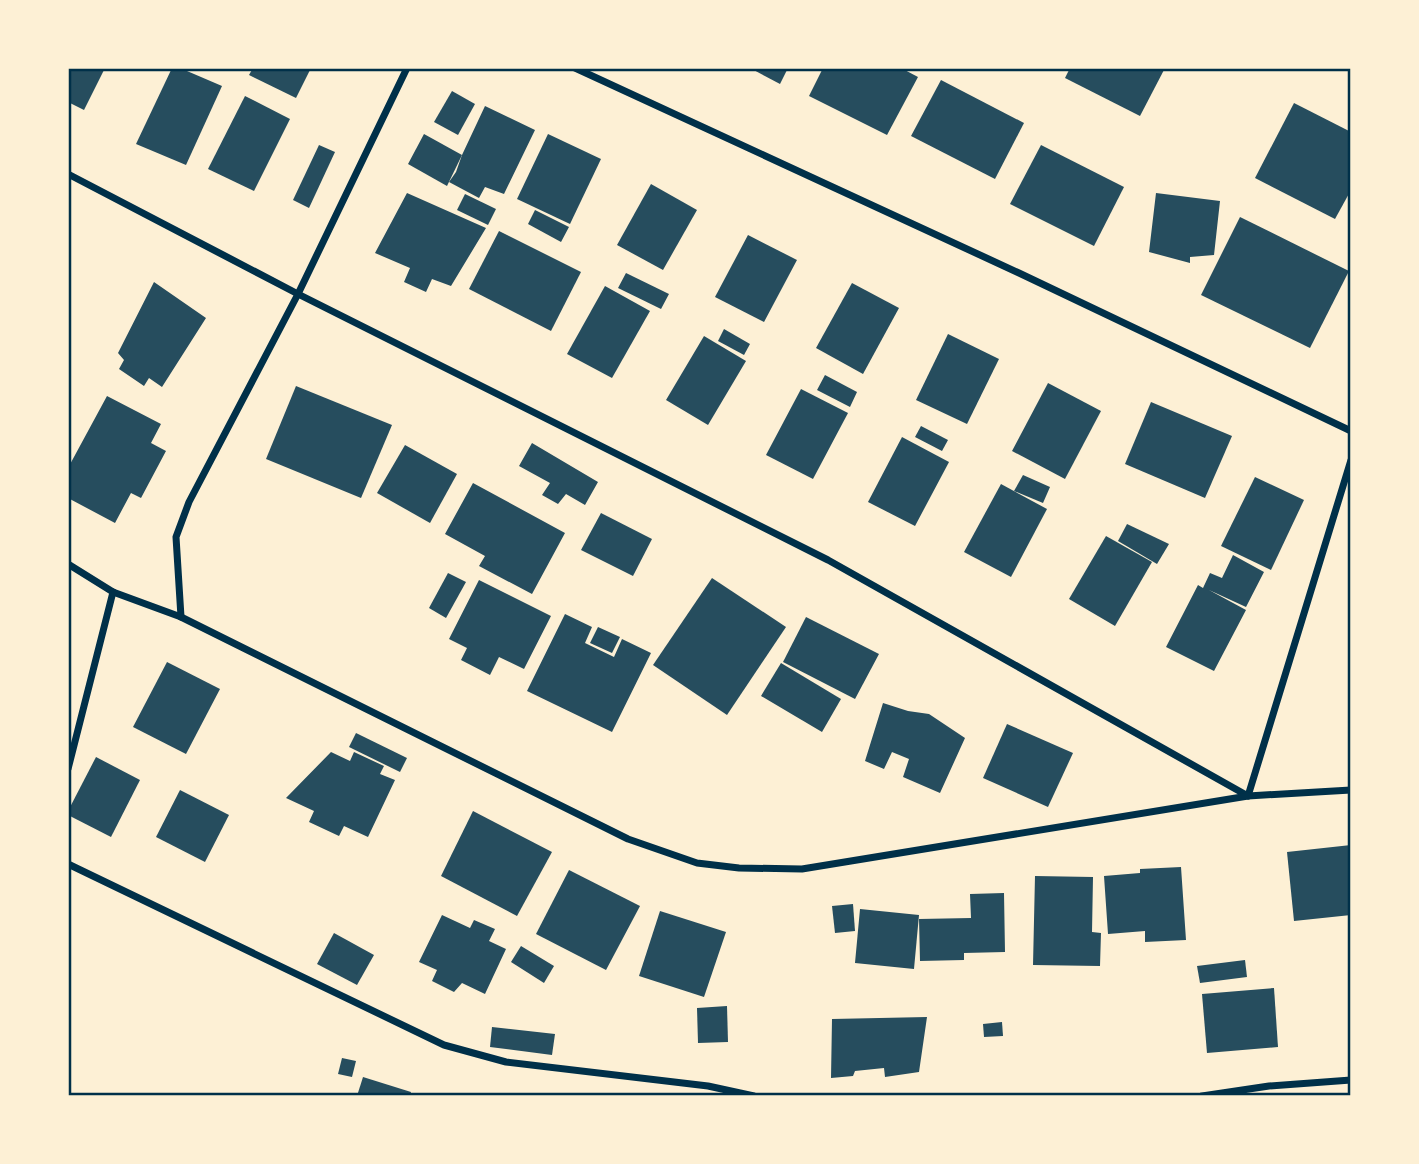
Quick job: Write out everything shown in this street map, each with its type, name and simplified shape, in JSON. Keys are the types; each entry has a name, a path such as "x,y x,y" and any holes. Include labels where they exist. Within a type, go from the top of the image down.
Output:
{"street":[{"path":"181,617 176,537 189,502 298,294 407,68"},
{"path":"575,68 1019,273 1351,431"},
{"path":"68,174 298,294 828,560 1248,796"},
{"path":"1248,796 1351,460"},
{"path":"68,564 113,592 181,617 628,839 697,863 739,868 802,869 1248,796 1351,790"},
{"path":"68,769 113,592"},
{"path":"68,864 444,1045 506,1062 708,1086 754,1096"},
{"path":"1202,1096 1269,1086 1351,1080"}],"building":[{"path":"68,68 105,68 84,110 68,102"},
{"path":"172,68 180,68 222,86 186,165 136,144"},
{"path":"253,68 311,68 296,98 249,75"},
{"path":"750,68 788,68 780,84"},
{"path":"823,68 901,68 918,77 887,135 809,96"},
{"path":"1070,68 1165,68 1140,116 1065,78"},
{"path":"941,80 1024,123 995,179 911,136"},
{"path":"452,91 475,104 458,135 434,122"},
{"path":"245,96 290,119 254,191 208,169"},
{"path":"1294,103 1351,132 1351,190 1335,219 1255,178"},
{"path":"485,106 535,130 504,194 485,187 479,198 449,182"},
{"path":"424,134 462,155 447,186 408,164"},
{"path":"548,134 601,159 570,224 517,199"},
{"path":"319,145 335,152 309,208 293,200"},
{"path":"1041,145 1124,187 1094,246 1010,204"},
{"path":"651,184 697,210 663,270 617,245"},
{"path":"407,193 486,228 451,286 432,279 426,292 404,282 410,268 375,253"},
{"path":"1156,193 1220,201 1214,255 1190,257 1190,263 1149,252"},
{"path":"465,194 496,209 488,225 457,210"},
{"path":"535,210 569,227 561,242 528,224"},
{"path":"1240,217 1349,271 1310,348 1201,295"},
{"path":"499,231 581,272 551,331 469,289"},
{"path":"748,235 797,260 764,322 715,297"},
{"path":"626,273 669,294 661,309 618,288"},
{"path":"154,282 206,318 162,387 149,378 144,386 119,369 124,360 118,353"},
{"path":"852,283 899,308 863,374 816,348"},
{"path":"605,286 650,311 612,378 567,354"},
{"path":"724,329 750,344 744,355 718,341"},
{"path":"948,334 999,359 967,424 916,400"},
{"path":"704,336 746,361 708,425 666,400"},
{"path":"825,375 857,392 850,407 817,390"},
{"path":"1048,383 1101,411 1065,479 1012,451"},
{"path":"296,386 392,425 361,498 266,459"},
{"path":"801,389 848,413 813,479 766,455"},
{"path":"107,396 161,424 151,443 166,451 141,498 131,493 115,523 68,498 68,468"},
{"path":"1151,402 1232,436 1205,498 1125,464"},
{"path":"921,426 948,440 942,451 915,437"},
{"path":"902,437 949,462 915,526 868,502"},
{"path":"532,443 598,482 585,505 566,494 558,504 542,495 550,483 519,466"},
{"path":"405,445 457,474 430,523 377,493"},
{"path":"1023,475 1050,487 1043,503 1014,491"},
{"path":"1255,477 1304,500 1271,570 1221,546"},
{"path":"473,483 565,533 532,594 479,566 485,556 445,534"},
{"path":"1001,484 1047,509 1011,577 964,552"},
{"path":"601,513 652,539 633,576 581,550"},
{"path":"1127,524 1169,544 1157,564 1118,541"},
{"path":"1106,536 1152,562 1115,626 1069,599"},
{"path":"1233,555 1264,572 1246,607 1209,590 1246,610 1214,671 1166,647 1198,585 1203,588 1210,573 1222,578"},
{"path":"448,573 466,582 446,618 429,608"},
{"path":"712,578 786,627 727,715 653,665"},
{"path":"479,580 551,616 524,669 499,657 490,675 461,660 467,648 449,639"},
{"path":"565,614 592,627 585,643 614,657 622,639 651,653 612,732 527,691"},
{"path":"806,617 879,654 855,699 783,662"},
{"path":"598,627 620,637 612,653 590,643"},
{"path":"167,662 220,689 186,754 133,727"},
{"path":"781,663 841,699 822,732 761,696"},
{"path":"883,703 929,714 965,738 940,793 903,777 909,759 892,752 884,769 865,761"},
{"path":"1007,724 1073,753 1048,807 983,778"},
{"path":"356,733 407,758 400,772 349,747"},
{"path":"331,752 350,761 354,752 384,766 380,774 395,780 368,837 344,826 339,836 309,822 314,811 286,798"},
{"path":"96,757 140,780 111,837 68,815"},
{"path":"180,790 229,815 205,862 156,837"},
{"path":"473,811 552,852 517,916 441,876"},
{"path":"1351,845 1351,915 1294,921 1287,852"},
{"path":"1181,867 1186,940 1145,942 1145,931 1108,934 1104,876 1140,873 1140,869"},
{"path":"569,870 640,906 606,970 536,934"},
{"path":"1035,876 1093,877 1092,932 1101,933 1100,966 1033,965"},
{"path":"1004,893 1005,952 964,953 964,960 920,961 919,919 971,918 970,894"},
{"path":"853,904 855,931 835,933 832,906"},
{"path":"860,909 919,915 914,969 855,963"},
{"path":"660,911 726,932 704,997 639,976"},
{"path":"442,915 470,928 474,920 495,929 489,941 506,949 485,994 462,983 454,992 432,981 437,970 419,962"},
{"path":"334,933 374,955 357,985 317,964"},
{"path":"521,946 554,966 544,983 511,962"},
{"path":"1245,960 1247,977 1200,983 1197,966"},
{"path":"1274,988 1278,1047 1207,1053 1202,994"},
{"path":"727,1006 728,1042 698,1043 697,1008"},
{"path":"927,1017 919,1072 885,1077 884,1068 855,1071 853,1076 831,1078 832,1019"},
{"path":"1002,1022 1003,1036 984,1037 983,1024"},
{"path":"492,1027 555,1034 552,1055 490,1047"},
{"path":"342,1058 356,1061 352,1077 338,1074"},
{"path":"363,1077 411,1092 410,1096 357,1096"}]}
